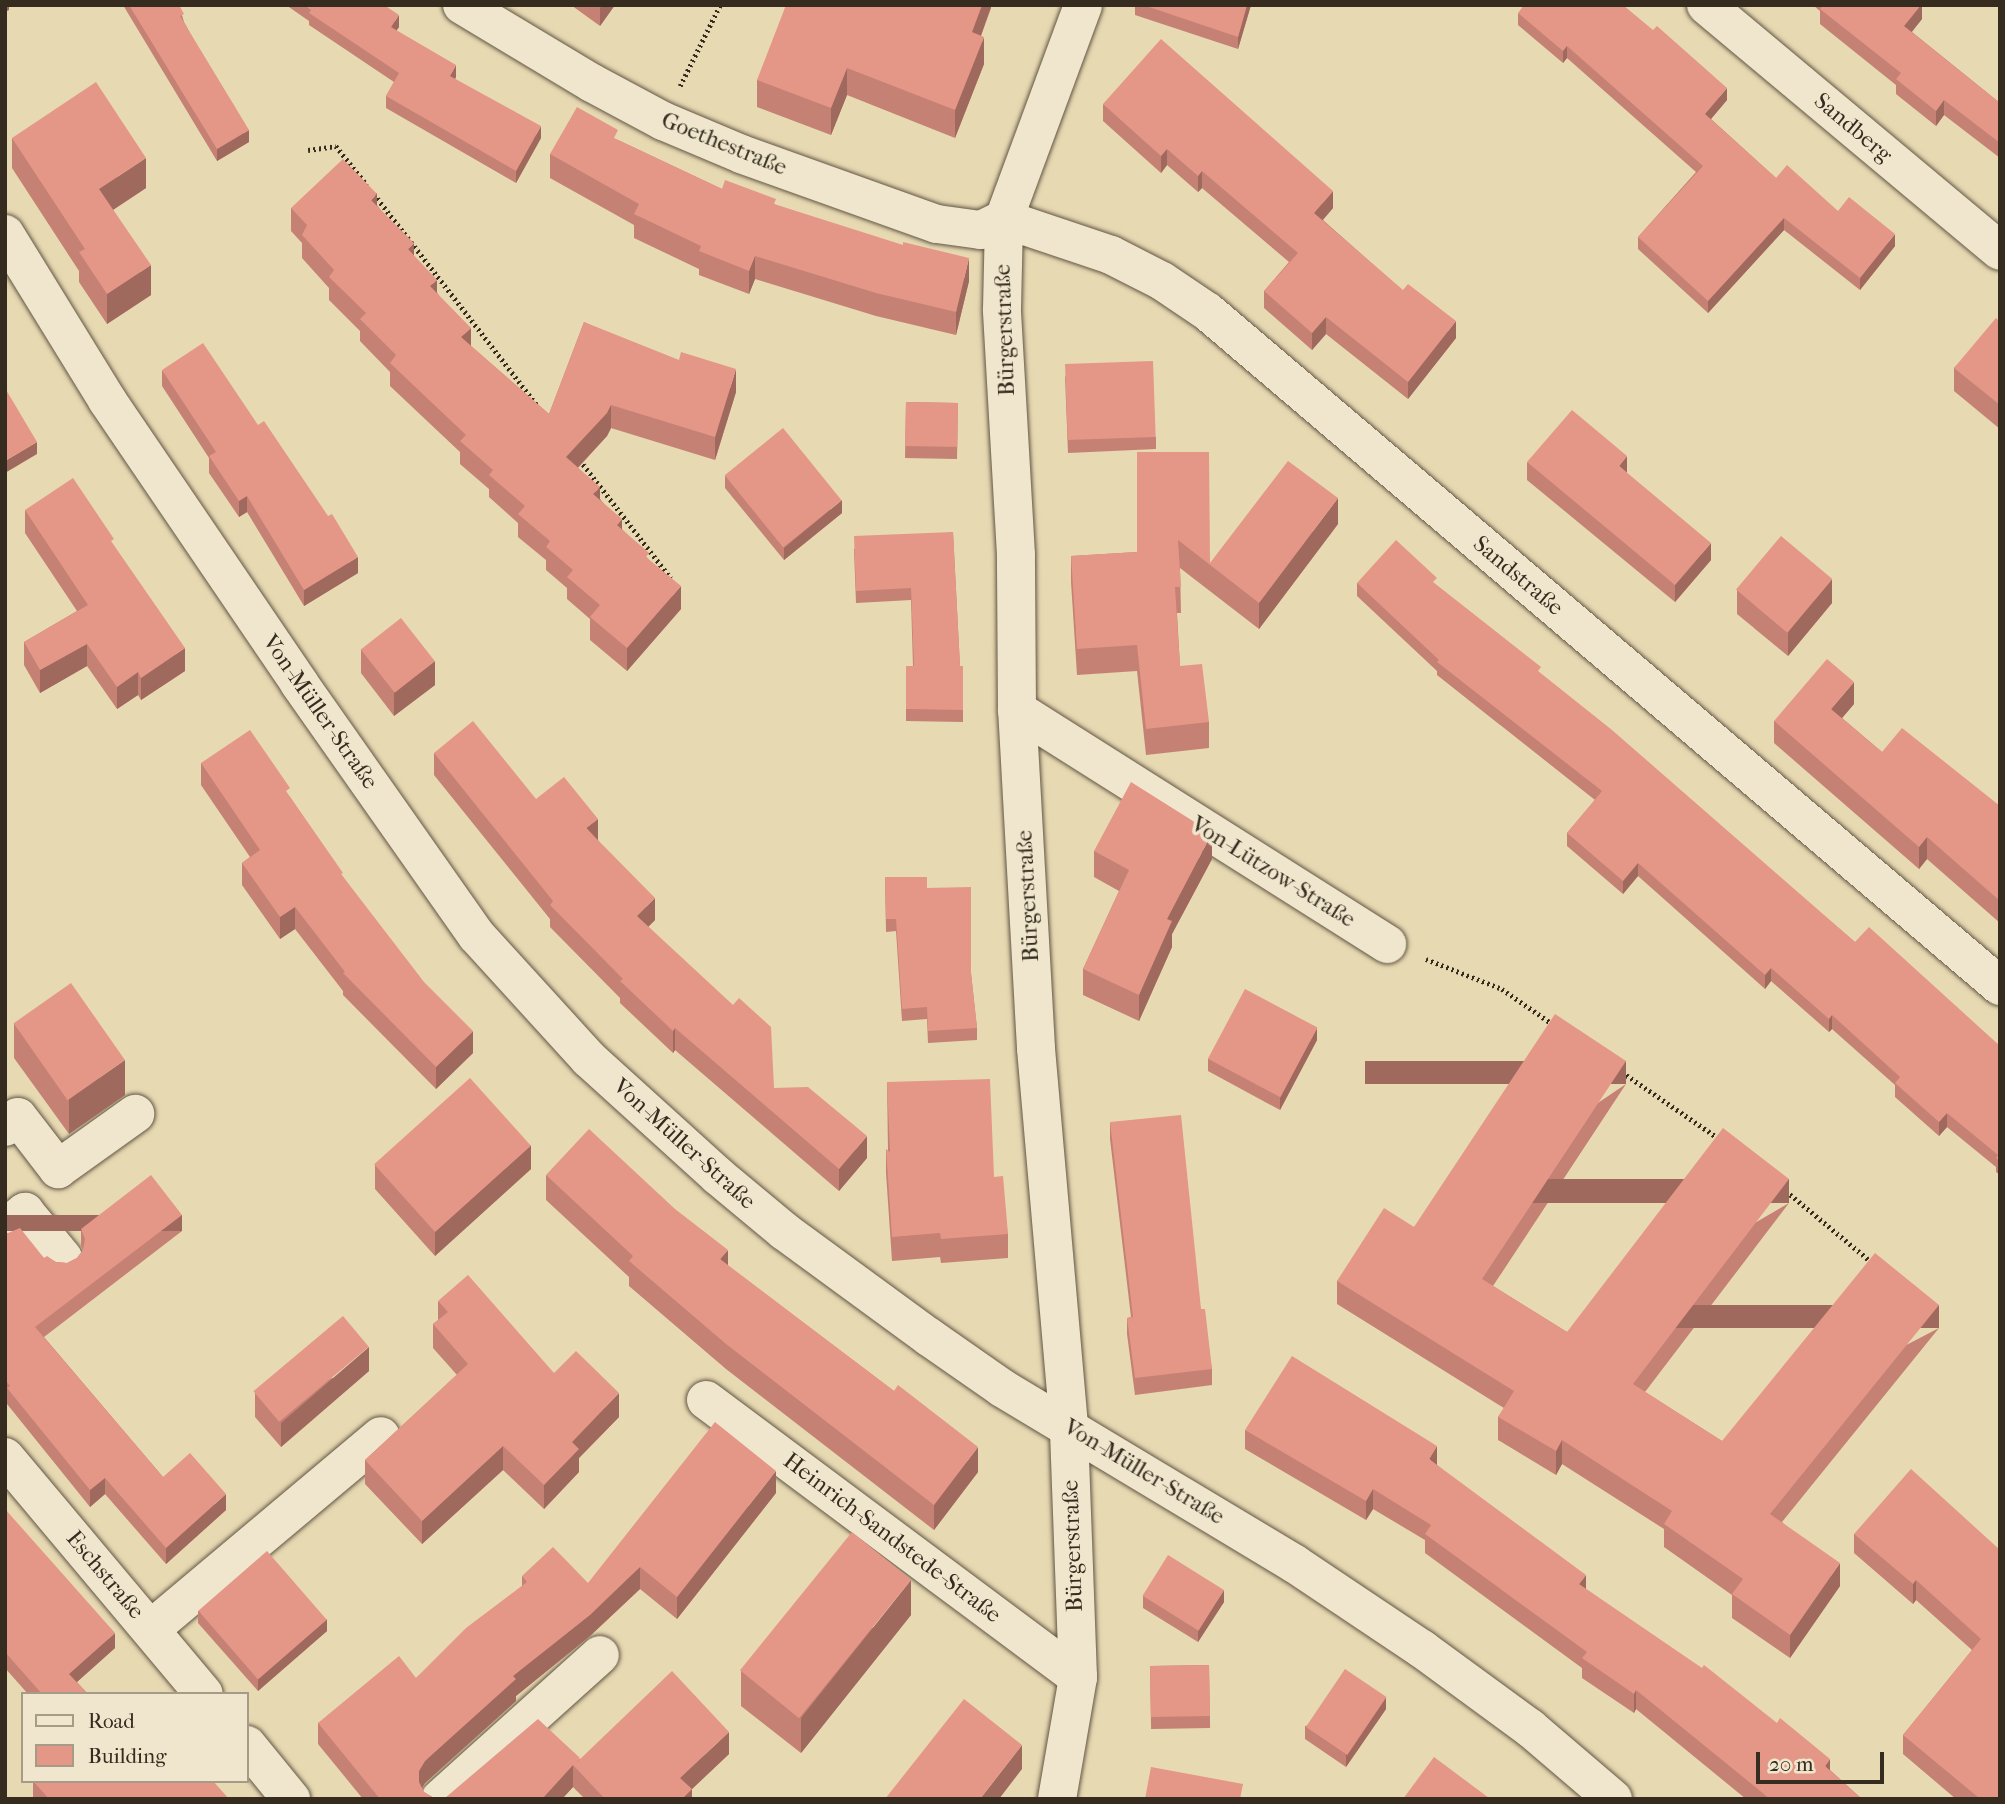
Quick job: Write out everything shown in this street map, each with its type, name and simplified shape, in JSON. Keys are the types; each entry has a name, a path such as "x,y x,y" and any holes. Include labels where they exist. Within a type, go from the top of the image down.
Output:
{"street":[{"name":"Goethestraße","path":"463,5 592,83 663,121 741,154 937,225 981,230 1004,219"},
{"name":"Bürgerstraße","path":"1058,1799 1078,1676 1069,1426 1037,1048 1017,710 1016,555 1002,309 1004,219 1083,5"},
{"name":"Sandberg","path":"1706,5 2000,251"},
{"name":"Sandstraße","path":"1004,219 1111,255 1161,281 1208,312 2000,986"},
{"name":"Von-Müller-Straße","path":"5,234 107,400 299,684 477,936 589,1059 651,1118 784,1231 1002,1388 1296,1564 1422,1649 1530,1728 1614,1799"},
{"name":"Von-Lützow-Straße","path":"1017,710 1387,944"},
{"path":"5,1127 18,1117 58,1168 135,1114"},
{"path":"5,1228 25,1212 62,1258"},
{"name":"Heinrich-Sandstede-Straße","path":"706,1400 1078,1676"},
{"path":"151,1629 381,1436"},
{"name":"Eschstraße","path":"5,1457 202,1692"},
{"path":"440,1799 600,1655"},
{"path":"248,1746 291,1799"}],"path":[{"path":"663,121 720,5"},
{"path":"308,150 337,146 546,416"},
{"path":"579,459 671,578"},
{"path":"1387,944 1502,989 1559,1029"},
{"path":"1616,1068 1720,1139"},
{"path":"1783,1188 1882,1271"}],"building":[{"path":"129,5 179,5 184,14 180,16 249,130 217,149"},
{"path":"304,5 384,5 399,15 391,27 456,65 450,76 541,126 516,171 386,96 399,73 309,13 311,10"},
{"path":"786,5 982,5 972,32 984,37 955,110 847,68 831,108 757,80"},
{"path":"1143,5 1247,5 1238,37"},
{"path":"1524,5 1623,5 1653,30 1657,26 1727,88 1705,114 1776,178 1787,165 1838,211 1849,197 1895,234 1860,278 1784,218 1708,301 1638,237 1703,166 1567,46 1563,51 1518,13"},
{"path":"1823,5 1921,5 1904,26 2000,103 2000,143 1944,100 1936,111 1896,79 1901,73 1820,9"},
{"path":"1161,39 1333,191 1314,213 1403,290 1408,284 1456,321 1408,382 1326,317 1312,333 1264,291 1298,253 1202,171 1198,176 1167,149 1161,156 1103,104"},
{"path":"96,82 146,158 99,189 151,265 107,294 79,252 85,249 12,138"},
{"path":"577,107 618,130 614,138 722,189 725,180 776,199 774,204 903,245 903,242 969,258 956,312 876,293 755,256 749,271 699,251 701,246 634,214 639,204 550,154"},
{"path":"343,159 377,194 371,200 414,243 408,249 437,280 430,286 471,328 461,337 549,414 584,322 679,360 681,352 736,369 715,437 611,405 607,413 566,457 600,487 593,494 622,519 617,525 649,553 646,557 681,586 627,648 590,617 600,605 567,577 573,570 546,547 550,541 518,514 525,506 489,475 493,470 460,441 466,435 390,363 396,355 360,319 366,313 329,277 334,270 302,235 307,225 291,208"},
{"path":"1996,318 2000,322 2000,405 1954,368"},
{"path":"203,343 258,425 264,421 328,516 332,514 358,557 304,590 247,496 239,501 209,456 216,452 162,370"},
{"path":"1153,361 1156,437 1068,440 1065,364"},
{"path":"5,388 37,442 5,461"},
{"path":"906,402 958,403 957,447 905,446"},
{"path":"1572,410 1627,456 1619,466 1711,543 1675,585 1527,462"},
{"path":"783,428 842,500 783,547 725,475"},
{"path":"1137,452 1209,452 1210,563 1288,461 1338,498 1259,603 1178,540 1181,587 1175,587 1180,666 1202,664 1209,722 1146,729 1137,645 1077,649 1071,556 1137,552"},
{"path":"73,478 114,539 111,541 185,648 141,678 138,672 117,687 87,644 40,670 24,642 88,605 25,510"},
{"path":"953,532 960,666 963,666 963,710 906,709 906,666 914,666 911,588 856,591 854,536"},
{"path":"1781,536 1832,579 1787,633 1736,590"},
{"path":"1396,540 1437,578 1433,582 1541,667 1538,671 1612,730 1855,942 1869,927 2000,1046 2000,1162 1996,1158 1998,1155 1947,1113 1939,1122 1895,1083 1900,1077 1832,1015 1829,1019 1771,968 1765,975 1638,863 1623,881 1567,833 1602,791 1437,662 1439,660 1357,583"},
{"path":"401,618 435,661 395,693 361,649"},
{"path":"1827,659 1854,682 1831,709 1882,752 1902,728 2000,806 2000,901 1927,837 1919,847 1774,721"},
{"path":"473,721 536,799 564,777 598,819 586,828 655,898 637,916 733,1005 739,998 771,1027 774,1088 808,1087 867,1136 839,1169 675,1028 673,1031 620,981 623,979 550,905 553,901 434,753"},
{"path":"250,730 290,788 286,791 343,873 341,874 424,982 473,1031 436,1067 343,973 345,972 295,907 280,917 242,863 260,850 201,763"},
{"path":"1131,782 1212,833 1167,919 1172,921 1139,995 1083,969 1129,870 1094,851"},
{"path":"885,877 927,877 927,888 971,887 971,973 977,1028 928,1031 927,1007 902,1009 896,919 886,919"},
{"path":"71,983 125,1060 68,1100 14,1023"},
{"path":"1245,989 1317,1027 1280,1097 1208,1059"},
{"path":"1555,1014 1626,1061 1482,1279 1567,1332 1723,1128 1789,1179 1633,1384 1722,1441 1875,1253 1939,1305 1770,1514 1840,1563 1790,1635 1732,1594 1743,1579 1664,1524 1672,1511 1562,1440 1556,1451 1498,1417 1514,1391 1337,1281 1384,1208 1414,1227"},
{"path":"470,1078 531,1146 435,1232 374,1164"},
{"path":"990,1079 994,1177 1003,1176 1008,1234 941,1239 940,1233 892,1237 886,1149 890,1152 887,1082"},
{"path":"1181,1115 1201,1309 1205,1309 1212,1369 1135,1378 1127,1318 1133,1317 1110,1122"},
{"path":"589,1129 675,1209 728,1250 720,1259 894,1391 898,1385 978,1447 934,1505 726,1344 629,1261 633,1256 546,1175"},
{"path":"151,1175 182,1215 35,1327 163,1477 190,1453 226,1494 166,1548 105,1478 90,1490 7,1388 10,1386 5,1380 5,1233 20,1228 44,1258 47,1256 56,1262 67,1263 77,1258 83,1250 85,1239 81,1229"},
{"path":"468,1275 554,1373 576,1351 619,1393 572,1442 579,1449 544,1485 503,1446 422,1521 365,1460 468,1364 433,1324 448,1312 438,1301"},
{"path":"343,1316 369,1347 279,1422 253,1391"},
{"path":"1292,1356 1437,1446 1429,1459 1586,1575 1579,1584 1702,1668 1704,1665 1777,1723 1780,1718 1830,1759 1825,1766 1862,1799 1770,1799 1636,1690 1634,1694 1582,1658 1587,1652 1425,1534 1431,1525 1373,1489 1366,1501 1245,1430"},
{"path":"715,1422 776,1471 677,1597 640,1567 590,1615 513,1676 516,1679 425,1761 419,1771 419,1782 424,1792 434,1798 445,1798 538,1719 580,1758 576,1763 672,1671 729,1732 680,1778 692,1789 682,1799 605,1799 573,1765 542,1799 380,1799 318,1723 399,1656 416,1678 466,1628 527,1582 522,1576 553,1547 588,1583"},
{"path":"1911,1469 2000,1550 2000,1799 1978,1799 1903,1735 1981,1639 1916,1580 1913,1584 1854,1534"},
{"path":"5,1509 115,1633 69,1674 86,1692 40,1692 5,1652"},
{"path":"852,1532 911,1580 799,1718 740,1670"},
{"path":"267,1551 327,1620 258,1679 198,1611"},
{"path":"1168,1555 1224,1590 1199,1631 1143,1596"},
{"path":"1209,1665 1210,1716 1151,1717 1150,1666"},
{"path":"1345,1669 1386,1697 1347,1755 1306,1727"},
{"path":"964,1699 1022,1745 980,1799 885,1799"},
{"path":"1434,1757 1489,1798 1403,1799"},
{"path":"1151,1767 1243,1784 1240,1799 1145,1799"},
{"path":"35,1783 215,1783 229,1799 49,1799"}]}
